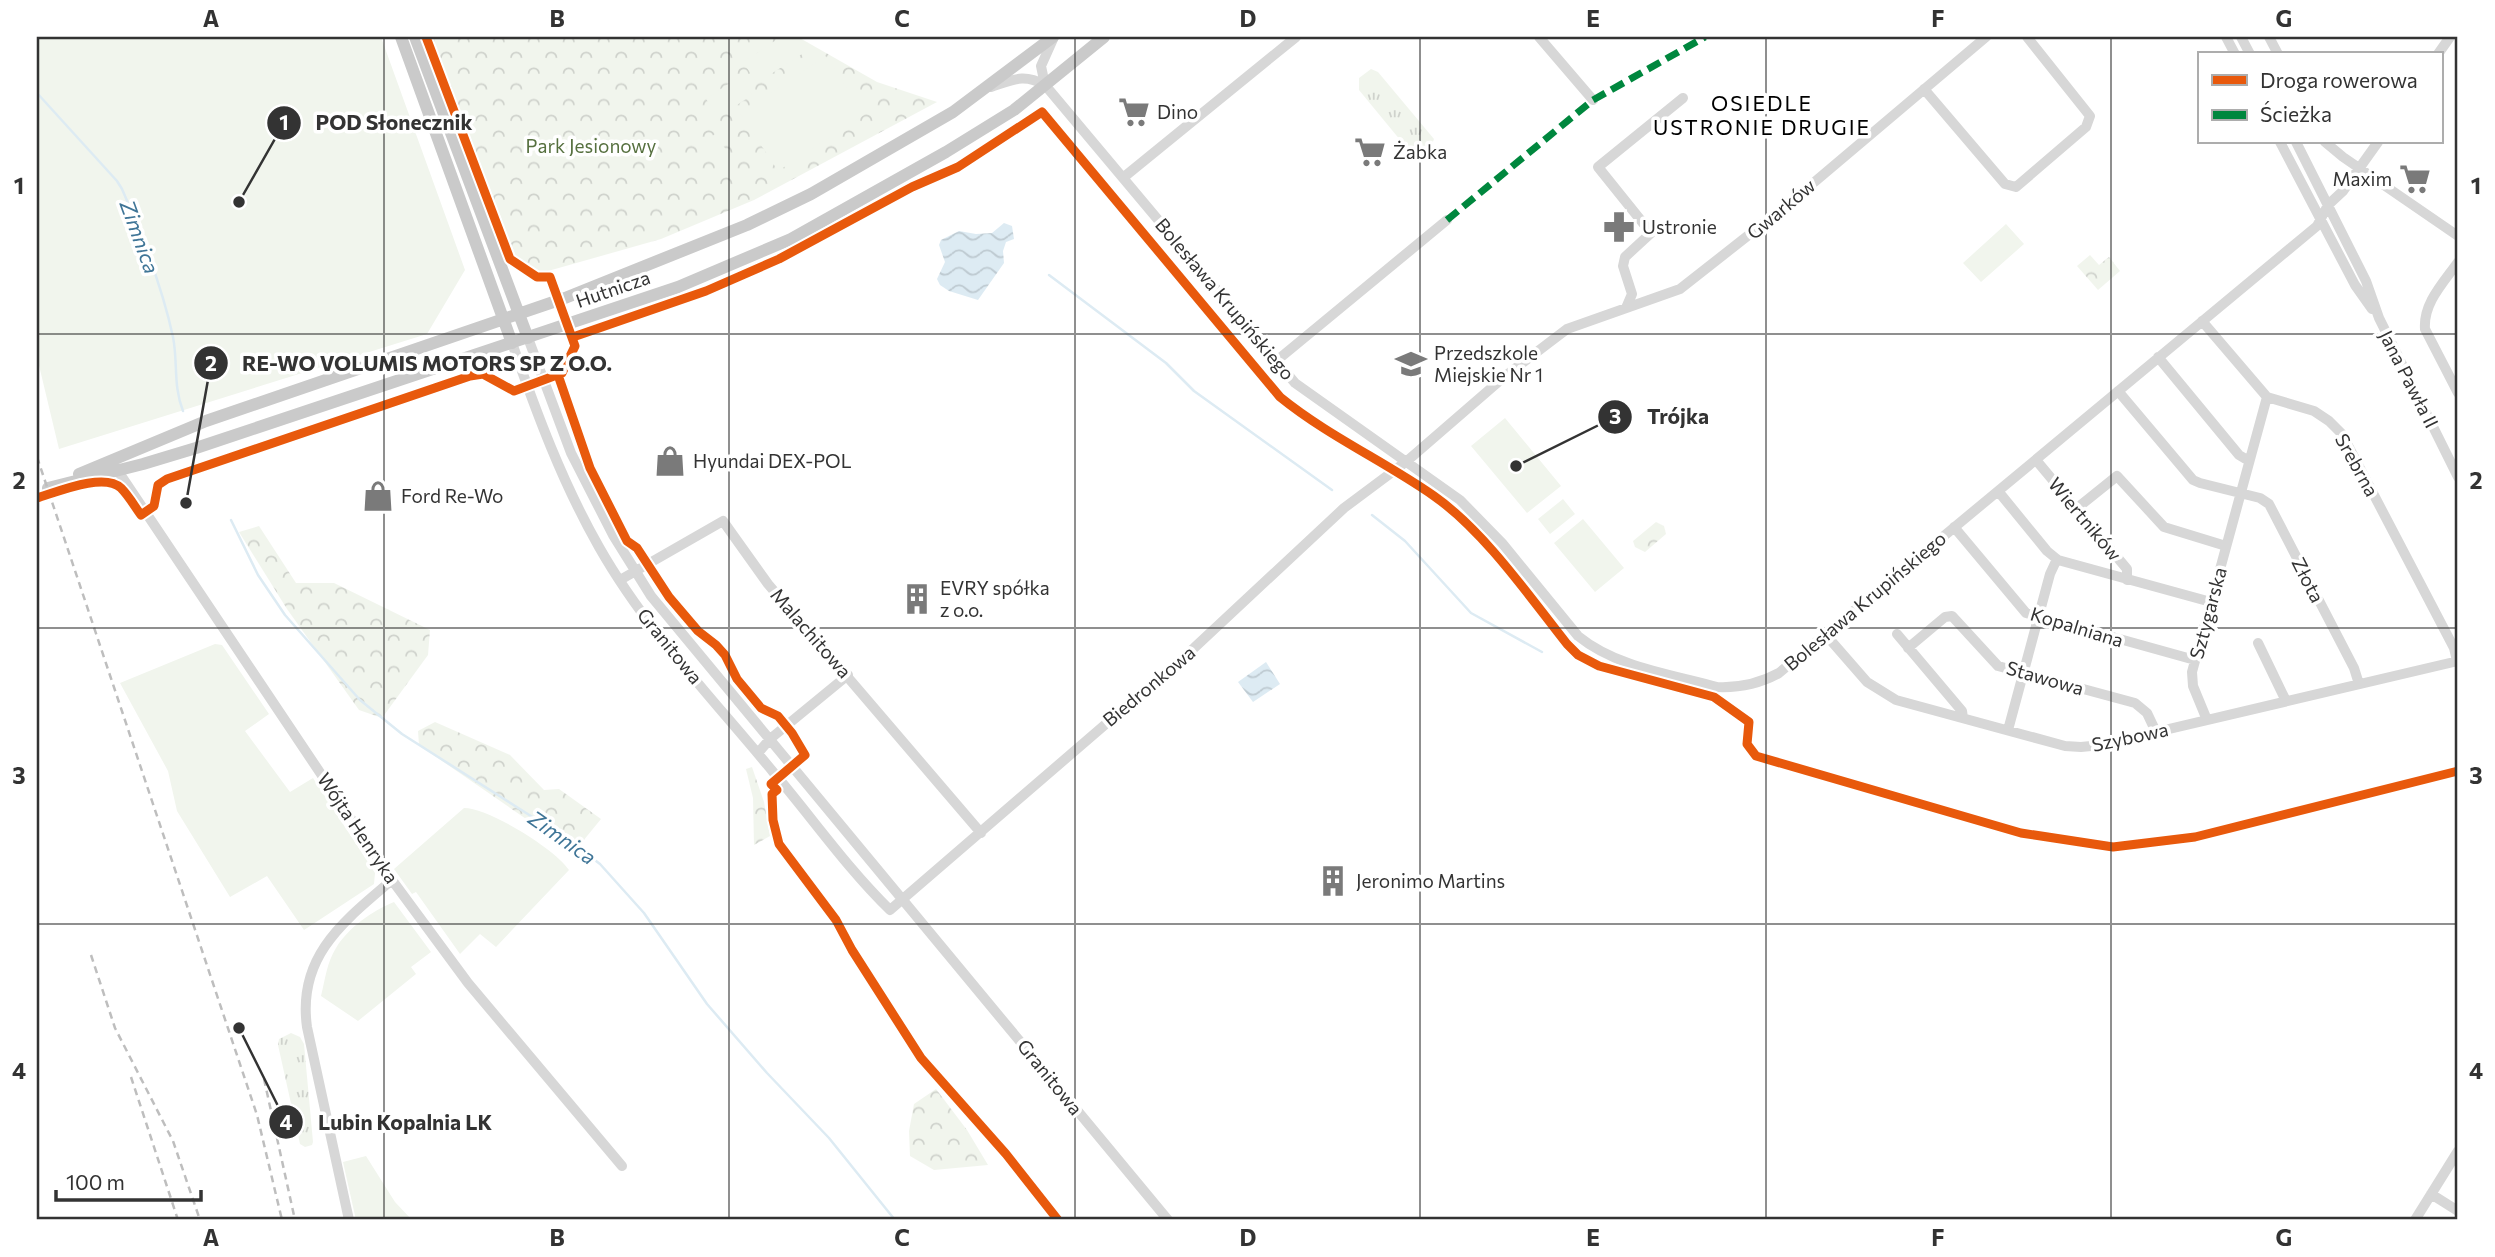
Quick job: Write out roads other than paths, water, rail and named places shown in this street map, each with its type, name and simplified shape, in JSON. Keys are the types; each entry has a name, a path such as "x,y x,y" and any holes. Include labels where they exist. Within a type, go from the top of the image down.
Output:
{"main road":[{"path":"401,37 512,344"},
{"path":"415,37 528,338"},
{"name":"Hutnicza","path":"42,490 206,421 503,319 758,220 811,194 918,133 988,88 1054,37"},
{"name":"Hutnicza","path":"42,490 188,451 512,344 678,286 791,239 946,152 1014,110 1104,37"}],"street":[{"path":"1045,85 1041,66 1054,37"},
{"path":"1124,177 1296,37"},
{"path":"1539,37 1592,100"},
{"name":"Gwarków","path":"1407,461 1504,377 1567,329 1680,289 1791,202 1986,37"},
{"path":"1924,89 2005,184 2015,187 2086,127 2090,116 2027,37"},
{"path":"2439,52 2450,37"},
{"path":"988,88 1024,77 1045,85"},
{"name":"Bolesława Krupińskiego","path":"1045,85 1295,383 1460,500 1502,543 1578,636 1602,654 1717,687 1759,683 1779,673 2321,220"},
{"path":"1626,308 1632,294 1623,266 1625,257 1651,233 1598,167 1684,98"},
{"name":"Jana Pawła II","path":"2281,144 2355,285 2379,318"},
{"name":"Jana Pawła II","path":"2296,144 2366,281 2379,318 2458,477"},
{"path":"2328,144 2458,236"},
{"path":"2321,220 2328,205 2343,191 2377,144"},
{"path":"1275,362 1447,220"},
{"path":"2458,262 2427,307 2424,318 2425,329 2458,393"},
{"path":"2202,321 2267,397"},
{"name":"Granitowa","path":"528,338 571,453 613,536 651,596 1168,1220"},
{"name":"Granitowa","path":"512,344 556,462 600,549 620,580 664,642 865,886 890,910"},
{"path":"2158,357 2239,454 2249,461"},
{"path":"2118,391 2192,478 2200,483 2240,494"},
{"name":"Sztygarska","path":"2207,720 2192,683 2195,660 2267,397"},
{"name":"Srebrna","path":"2267,397 2315,411 2332,423 2343,436 2458,661"},
{"path":"119,471 121,463 132,452"},
{"name":"Wiertników","path":"2036,460 2127,569 2127,580"},
{"name":"Biedronkowa","path":"890,910 1194,648 1343,508 1407,461"},
{"name":"Wójta Henryka","path":"105,463 119,471 392,880 468,983 622,1166"},
{"name":"Sztygarska","path":"2076,509 2117,476 2166,528 2226,546"},
{"name":"Wiertników","path":"1998,491 2047,551 2057,559 2211,602"},
{"name":"Złota","path":"2240,494 2260,498 2271,506 2354,668 2359,684"},
{"name":"Malachitowa","path":"620,580 723,521 768,584 981,833"},
{"name":"Kopalniana","path":"1954,527 2027,614 2195,660"},
{"path":"2008,730 2057,559"},
{"name":"Stawowa","path":"1909,648 1944,618 1952,616 1993,662 2135,703 2147,713 2156,732"},
{"path":"1897,634 1962,711 1963,718"},
{"name":"Szybowa","path":"1826,635 1864,678 1884,694 1900,701 2060,745 2081,747 2458,661"},
{"path":"2258,643 2286,701"},
{"path":"758,753 770,739 848,675"},
{"path":"348,1220 307,1027 306,994 310,972 326,942 349,917 392,880"},
{"path":"2415,1220 2458,1152"},
{"path":"2431,1194 2458,1210"}],"water":[{"path":"1004,223 1012,226 1014,239 1006,242 1003,251 1004,263 978,300 949,291 940,285 937,279 945,262 939,245 941,240 959,231 992,233"},
{"path":"1266,662 1280,684 1253,702 1238,682"}],"waterway":[{"name":"Zimnica","path":"37,93 122,189 158,280 173,337 178,392 183,411"},
{"path":"1049,275 1166,363 1194,391 1332,490"},
{"path":"1372,515 1405,541 1471,613 1542,652"},
{"name":"Zimnica","path":"231,520 258,575 285,615 360,700 402,734 567,839 600,864 644,913 707,1004 829,1138 895,1220"}],"railway":[{"path":"37,457 257,1115 282,1220"},
{"path":"91,955 115,1028 173,1141 200,1220"},
{"path":"131,1077 178,1220"},
{"path":"264,1079 295,1220"}],"place":[{"name":"Dino","path":"1134,112"},
{"name":"Żabka","path":"1370,152"},
{"name":"Maxim","path":"2415,179"},
{"name":"POD Słonecznik","path":"239,202"},
{"name":"Ustronie","path":"1619,227"},
{"name":"Przedszkole Miejskie Nr 1","path":"1411,364"},
{"name":"Hyundai DEX-POL","path":"670,461"},
{"name":"Trójka","path":"1516,466"},
{"name":"Ford Re-Wo","path":"378,496"},
{"name":"RE-WO VOLUMIS MOTORS SP Z O.O.","path":"186,503"},
{"name":"EVRY spółka z o.o.","path":"917,599"},
{"name":"Jeronimo Martins","path":"1333,881"},
{"name":"Lubin Kopalnia LK","path":"239,1028"}],"district":[{"name":"OSIEDLE USTRONIE DRUGIE","path":"1762,116"}],"park label":[{"name":"Park Jesionowy","path":"591,146"}]}
